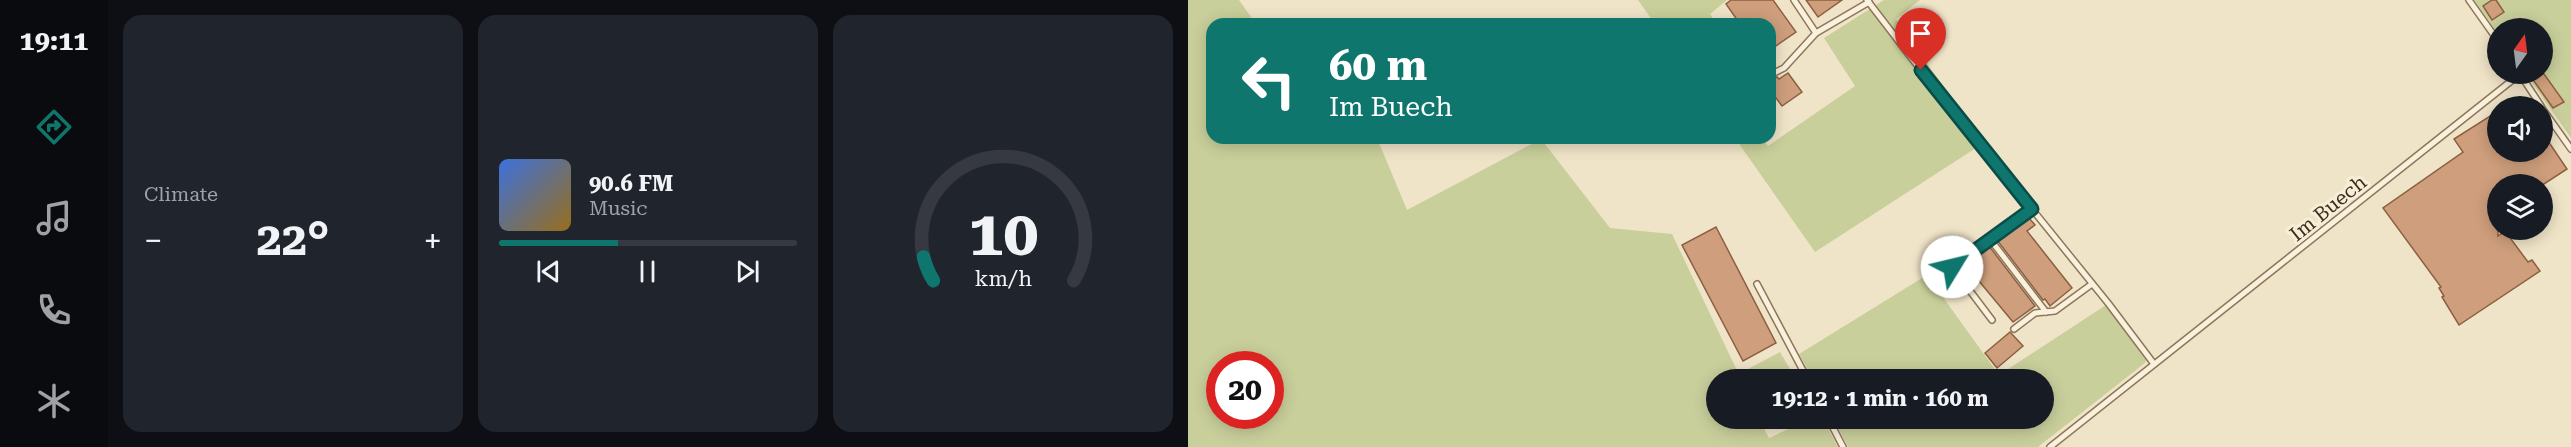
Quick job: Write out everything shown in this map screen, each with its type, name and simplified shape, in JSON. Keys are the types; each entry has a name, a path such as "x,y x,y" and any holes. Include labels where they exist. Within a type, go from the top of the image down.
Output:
{"lane":[{"path":"1794,0 1816,33"},
{"path":"2469,0 2487,25"},
{"path":"1776,72 1784,68 1816,33 1868,1 2154,364"},
{"name":"Im Buech","path":"2050,447 2507,84"},
{"path":"2553,123 2571,149"},
{"path":"1992,320 1952,267 2032,209"},
{"path":"1990,239 2046,312"},
{"path":"1757,284 1802,369"},
{"path":"2014,329 2036,313 2055,311 2092,284"},
{"path":"1834,429 1843,447"}],"green space":[{"path":"1188,0 1239,0 1252,18 1206,18 1206,144 1380,144 1407,210 1532,144 1545,144 1610,228 1672,234 1736,369 1706,369 1706,429 1764,429 1769,438 1788,429 1828,429 1838,447 1188,447"},
{"path":"1638,0 1727,0 1710,14 1713,18 1651,18"},
{"path":"1884,0 1920,0 1896,19 1978,135 1976,148 1815,252 1739,144 1766,144 1768,146 1776,144 1776,140 1855,86 1824,38"},
{"path":"2474,0 2571,0 2571,138 2553,112 2553,96 2541,96 2533,84 2553,84 2553,18 2487,18"},
{"path":"1927,275 1995,369 1807,369 1799,354"},
{"path":"2106,305 2147,358 2145,363 2038,447 1848,447 1838,429 2054,429 2054,369 2008,369"},
{"path":"1780,352 1790,369 1748,369"}],"building":[{"path":"1731,0 1773,0 1796,32 1776,46 1776,18 1736,18 1726,4"},
{"path":"1806,0 1842,0 1818,17"},
{"path":"2496,0 2504,12 2491,18 2483,6"},
{"path":"1788,73 1802,92 1782,106 1776,98 1776,77 1779,79"},
{"path":"2536,84 2551,84 2564,102 2553,108 2553,96 2545,96"},
{"path":"2487,118 2487,162 2553,162 2553,148 2567,169 2553,178 2553,174 2487,174 2487,240 2512,240 2528,262 2532,260 2540,271 2459,325 2442,297 2444,296 2439,288 2441,287 2383,208 2463,152 2454,139"},
{"path":"2029,218 2035,225 2027,231 2072,288 2050,306 1997,240"},
{"path":"1716,227 1776,343 1743,361 1682,245"},
{"path":"1989,246 2035,306 2013,322 1969,269 1978,262 1974,257"},
{"path":"2010,332 2023,346 1997,368 1985,353"}],"route":[{"path":"1921,70 2032,209 1952,267"}]}
